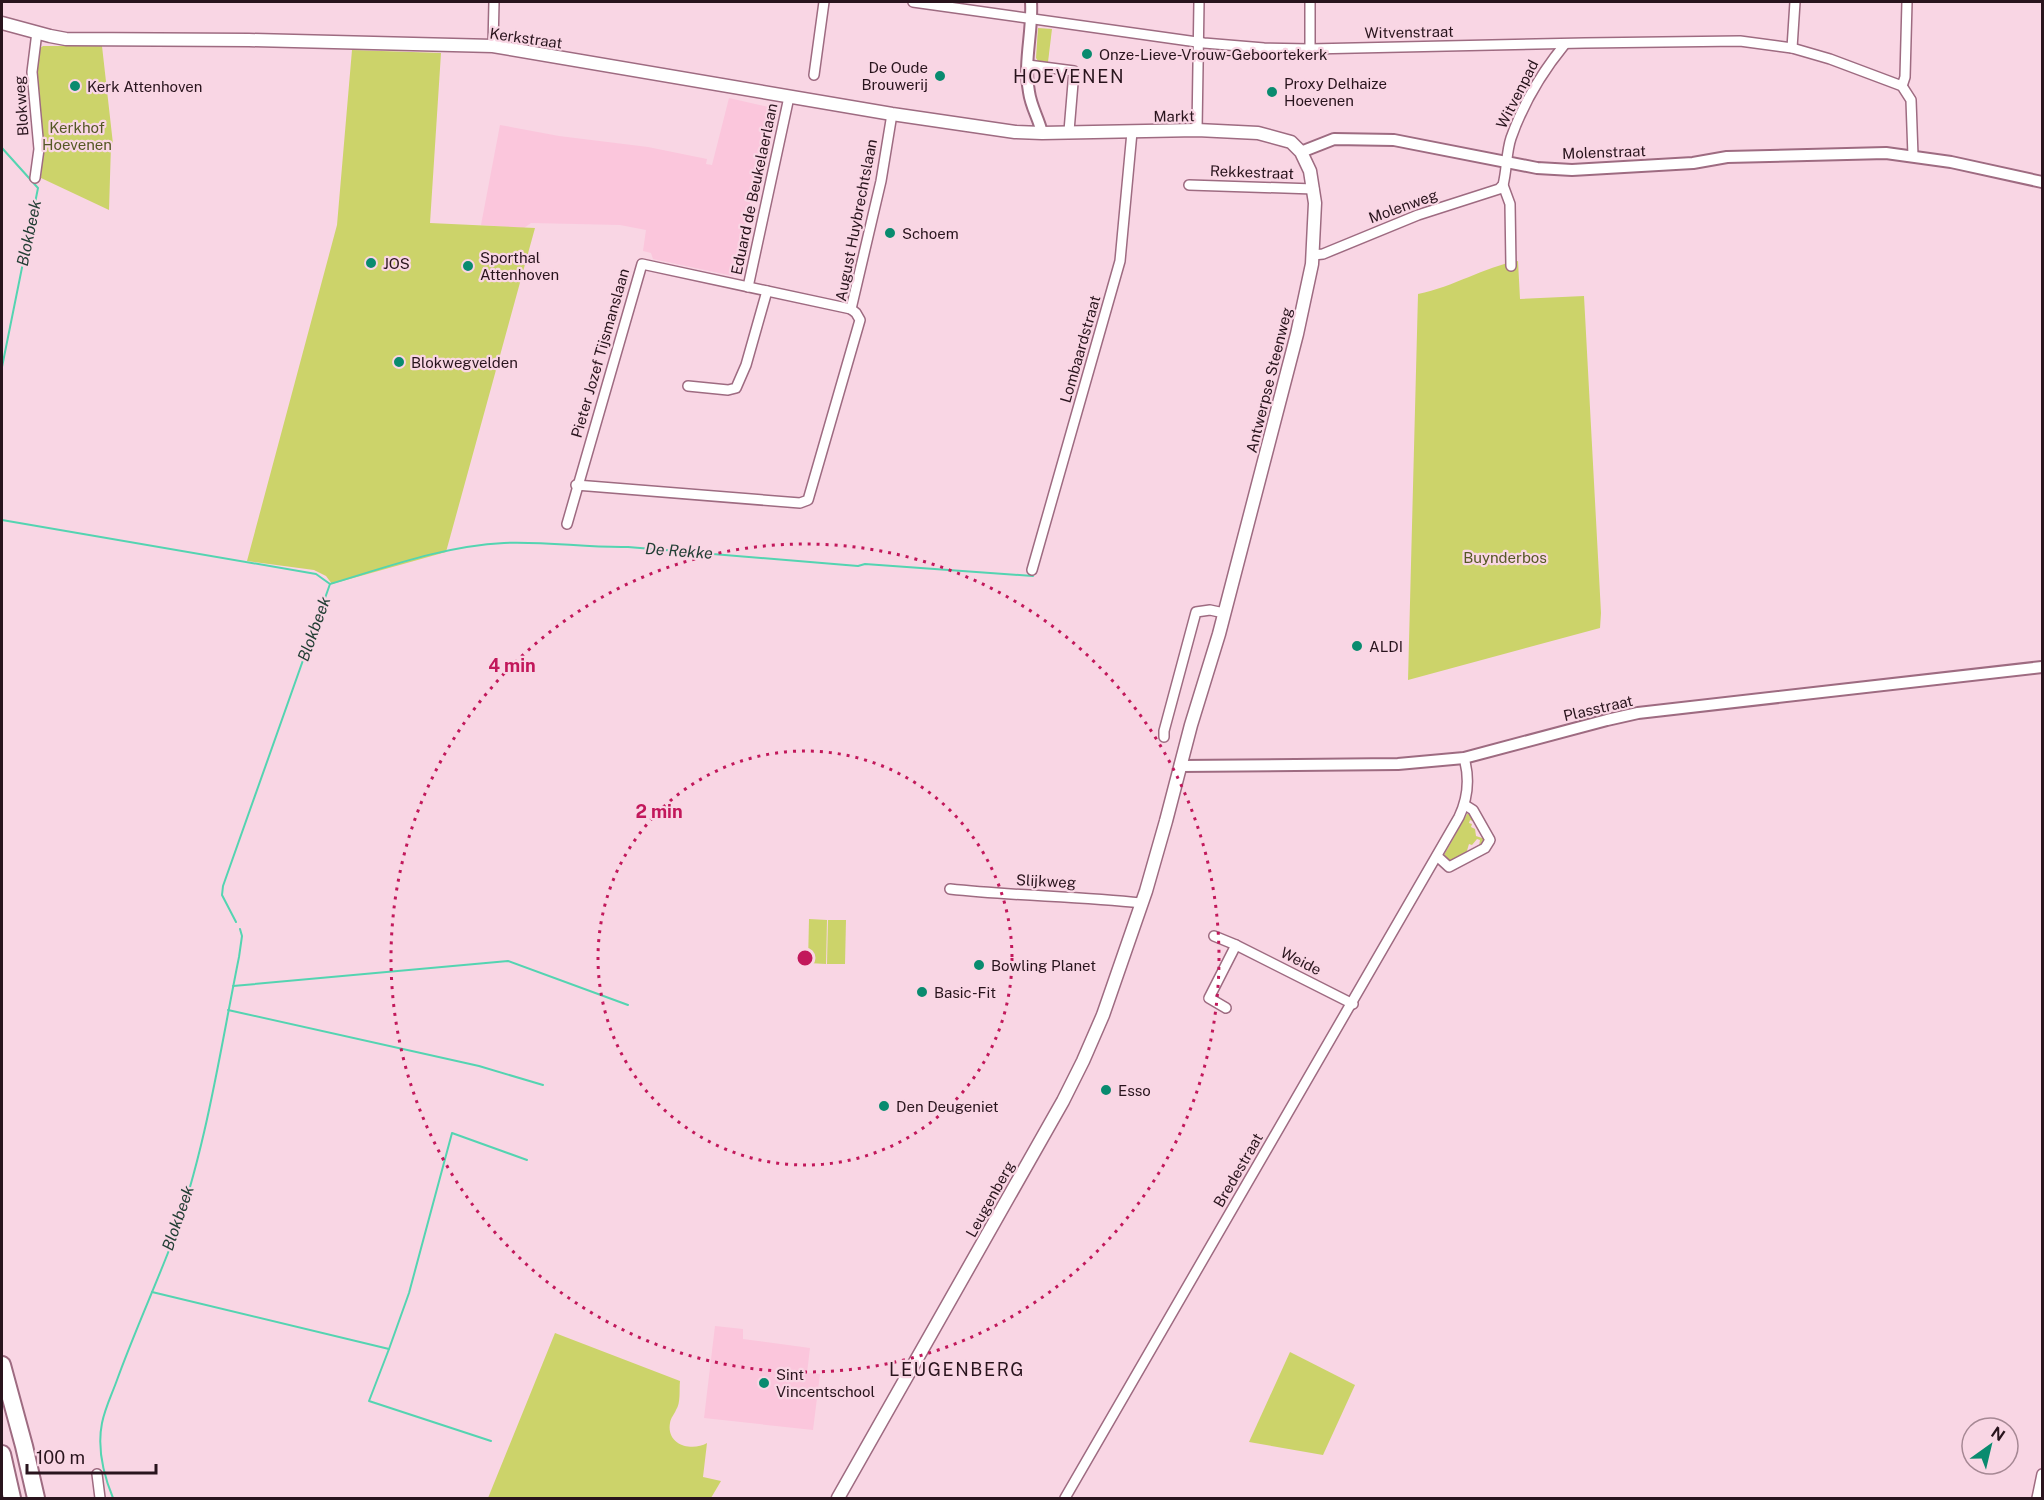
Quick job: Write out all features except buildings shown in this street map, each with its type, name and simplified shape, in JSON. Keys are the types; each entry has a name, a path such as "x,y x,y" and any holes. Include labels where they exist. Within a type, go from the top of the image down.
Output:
{"highway":[{"path":"3,1370 36,1498"},
{"path":"3,1370 41,1498"},
{"path":"2,1454 12,1498"}],"main road":[{"name":"Kerkstraat","path":"2,23 66,39 249,40 493,46 892,114 1015,132 1042,133"},
{"name":"Markt","path":"1042,133 1197,130 1273,136 1291,142 1301,152"},
{"name":"Antwerpse Steenweg","path":"1180,766 1224,613 1297,334 1313,255 1314,189 1301,152"},
{"name":"Leugenberg","path":"838,1498 1073,1081 1103,1015 1141,903 1180,766"}],"street":[{"path":"493,46 494,2"},
{"path":"814,75 824,2"},
{"name":"Witvenstraat","path":"913,2 1198,42 1264,48 1310,50 1740,41 1792,48 1830,59 1902,86"},
{"path":"1031,2 1029,92 1042,133"},
{"path":"1197,130 1199,2"},
{"path":"1310,2 1310,50"},
{"path":"1792,48 1795,2"},
{"path":"1907,2 1905,77 1902,86 1911,100 1912,156"},
{"name":"Blokweg","path":"35,178 39,149 33,72 37,32"},
{"name":"Witvenpad","path":"1507,163 1511,140 1536,84 1565,44"},
{"path":"1028,65 1074,71 1069,131"},
{"name":"Eduard de Beukelaerlaan","path":"748,287 789,97"},
{"name":"August Huybrechtslaan","path":"576,485 800,504 808,500 860,320 851,309 881,181 892,114"},
{"name":"Lombaardstraat","path":"1032,570 1120,261 1132,132"},
{"name":"Molenstraat","path":"1301,152 1334,139 1394,140 1507,163 1572,170 1693,163 1727,157 1886,153 1951,162 2043,182"},
{"path":"1507,163 1503,185 1510,204 1511,266"},
{"name":"Rekkestraat","path":"1189,184 1314,189"},
{"name":"Molenweg","path":"1313,255 1323,254 1418,215 1500,189 1503,185"},
{"name":"Pieter Jozef Tijsmanslaan","path":"567,524 576,485 642,264 851,309"},
{"path":"688,386 729,390 736,388 746,365 767,291"},
{"path":"1164,737 1196,612 1210,610 1224,613"},
{"name":"Plasstraat","path":"1180,766 1398,764 1464,758 1638,713 2043,667"},
{"name":"Bredestraat","path":"1065,1498 1353,1004 1465,805 1468,770 1464,758"},
{"path":"1437,856 1449,867 1485,848 1490,840 1473,810 1465,805"},
{"name":"Slijkweg","path":"950,889 1102,898 1141,903"},
{"name":"Weide","path":"1214,936 1353,1004"},
{"path":"1226,1008 1209,998 1236,945"},
{"path":"97,1474 100,1498"},
{"path":"2037,1498 2043,1474"}],"shaded area":[{"path":"729,98 773,108 733,276 653,259 651,253 643,251 646,230 620,225 531,223 524,228 481,225 500,125 559,136 648,147 707,159 706,164 712,165"},
{"name":"Sint Vincentschool","path":"715,1326 743,1329 743,1339 810,1348 807,1373 820,1374 813,1430 704,1418"}],"green space":[{"path":"1038,28 1052,29 1048,62 1038,61 1036,58"},
{"name":"Kerkhof Hoevenen","path":"43,46 102,46 113,144 111,145 109,210 41,178 43,148 36,57"},
{"name":"Blokwegvelden","path":"352,50 441,53 430,223 535,228 446,552 332,584 326,576 314,570 247,561 337,225"},
{"name":"Buynderbos","path":"1518,261 1520,299 1584,296 1600,628 1408,680 1418,294"},
{"path":"1467,814 1471,814 1475,822 1470,820 1469,823 1475,829 1476,836 1485,839 1483,844 1479,846 1480,840 1477,839 1472,845 1469,844 1466,854 1452,862 1447,861 1444,855"},
{"path":"809,919 827,920 826,964 808,963"},
{"path":"828,920 846,920 845,964 827,964"},
{"path":"555,1333 680,1381 679,1404 670,1421 670,1431 672,1437 681,1445 694,1447 707,1443 703,1477 721,1481 711,1498 488,1498"},
{"path":"1290,1352 1355,1385 1323,1455 1249,1442"}],"waterway":[{"name":"Blokbeek","path":"2,148 38,188 2,367"},
{"name":"Blokbeek","path":"2,520 316,574 330,584 223,886 222,895 236,922"},
{"name":"De Rekke","path":"330,584 438,553 504,543 628,547 858,566 865,564 1033,576"},
{"name":"Blokbeek","path":"113,1498 102,1462 100,1442 102,1423 173,1240 195,1171 239,957 242,936 240,929"},
{"path":"233,986 508,961 628,1005"},
{"path":"228,1010 479,1066 543,1085"},
{"path":"389,1349 409,1293 452,1133 527,1160"},
{"path":"152,1292 389,1349 369,1401 491,1441"}],"place":[{"name":"Onze-Lieve-Vrouw-Geboortekerk","path":"1087,54"},
{"name":"De Oude Brouwerij","path":"940,76"},
{"name":"Kerk Attenhoven","path":"75,86"},
{"name":"Proxy Delhaize Hoevenen","path":"1272,92"},
{"name":"Schoem","path":"890,233"},
{"name":"JOS","path":"371,263"},
{"name":"Sporthal Attenhoven","path":"468,266"},
{"name":"Blokwegvelden","path":"399,362"},
{"name":"ALDI","path":"1357,646"},
{"name":"Bowling Planet","path":"979,965"},
{"name":"Basic-Fit","path":"922,992"},
{"name":"Esso","path":"1106,1090"},
{"name":"Den Deugeniet","path":"884,1106"},
{"name":"Sint Vincentschool","path":"764,1383"}],"district":[{"name":"HOEVENEN","path":"1069,76"},
{"name":"LEUGENBERG","path":"957,1369"}]}
